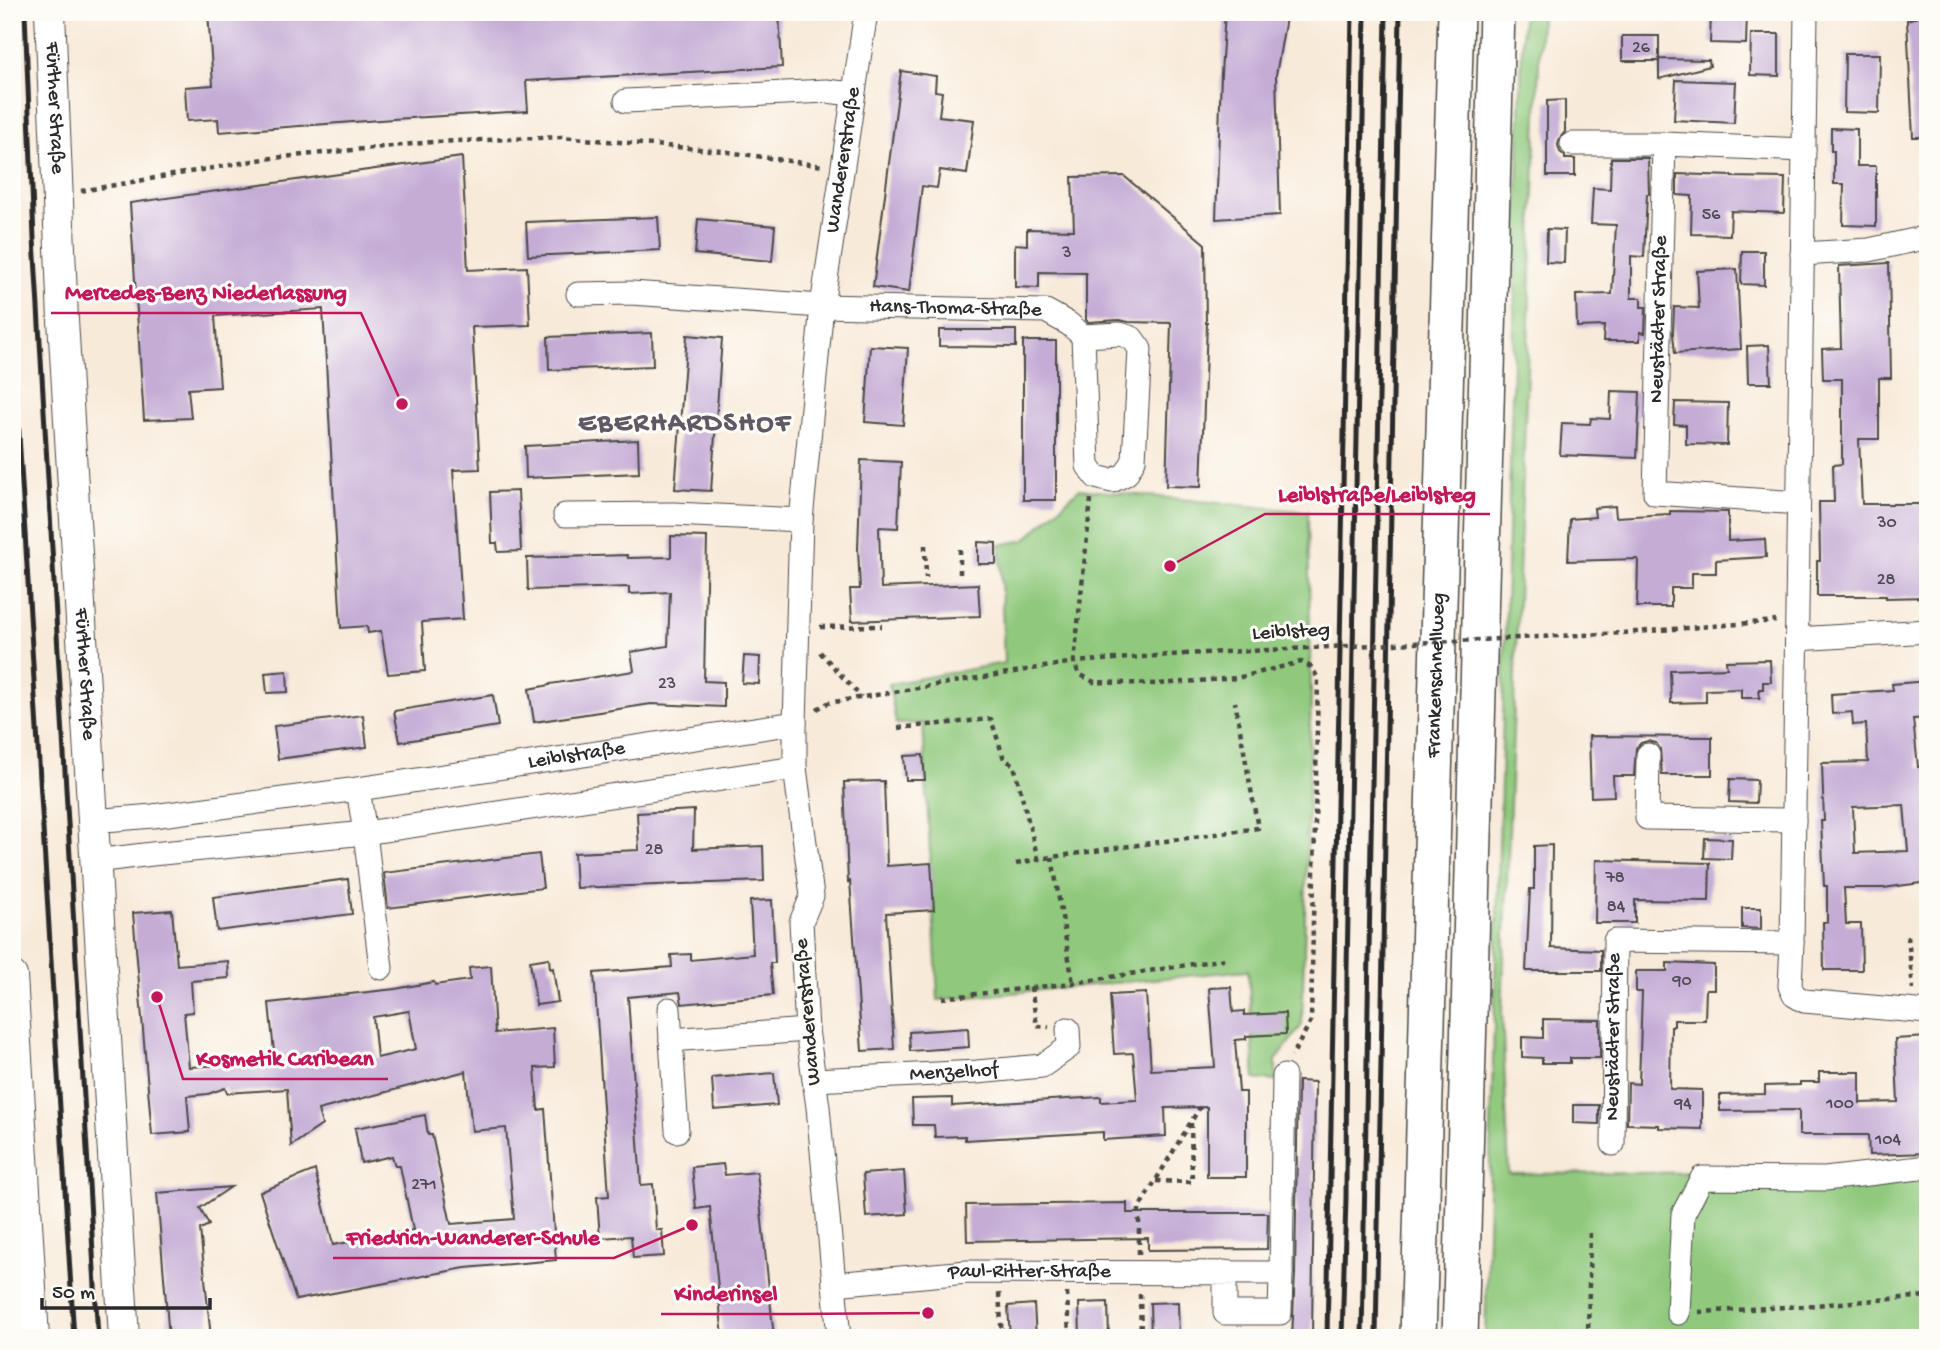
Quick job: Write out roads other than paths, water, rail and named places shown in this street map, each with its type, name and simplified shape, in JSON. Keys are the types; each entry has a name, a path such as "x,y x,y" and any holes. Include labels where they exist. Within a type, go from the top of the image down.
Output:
{"highway":[{"name":"Frankenschnellweg","path":"1418,1338 1456,12"},
{"name":"Frankenschnellweg","path":"1460,1338 1497,12"}],"main road":[{"name":"Fürther Straße","path":"50,12 59,236 124,1338"},
{"path":"12,976 34,1338"}],"street":[{"name":"Wandererstraße","path":"839,1338 807,1030 801,922 812,895 795,768 795,723 801,520 822,306 866,12"},
{"path":"1806,12 1790,986 1794,995 1804,1001 1921,1011"},
{"path":"626,101 826,91 853,94"},
{"path":"1572,144 1664,144 1804,150"},
{"name":"Neustädter Straße","path":"1664,144 1655,494 1798,503"},
{"path":"1802,254 1869,250 1928,237"},
{"path":"578,294 631,293 822,306"},
{"name":"Hans-Thoma-Straße","path":"822,306 1046,311 1069,324 1083,336"},
{"path":"1120,334 1132,338 1140,349 1134,460 1126,474 1112,481 1096,477 1088,466 1083,336 1120,334"},
{"path":"565,515 674,514 801,520"},
{"path":"1797,629 1928,631"},
{"name":"Leiblstraße","path":"93,821 358,789 795,723"},
{"path":"1648,755 1647,818 1794,820"},
{"path":"95,861 365,833 795,768"},
{"path":"358,789 380,968"},
{"path":"149,816 152,853"},
{"name":"Neustädter Straße","path":"1613,1143 1615,941 1792,943"},
{"path":"669,1009 677,1131"},
{"name":"Menzelhof","path":"814,1080 1042,1066 1069,1047 1069,1029"},
{"path":"671,1040 807,1030"},
{"path":"1225,1272 1225,1313 1280,1313 1284,1076"},
{"path":"1678,1313 1683,1214 1702,1178 1825,1179 1928,1167"},
{"name":"Paul-Ritter-Straße","path":"834,1284 967,1272 1281,1273"}],"railway":[{"path":"25,12 34,239 98,1338"},
{"path":"1327,1338 1352,12"},
{"path":"1342,1338 1365,12"},
{"path":"1362,1338 1386,12"},
{"path":"1376,1338 1400,12"},
{"path":"12,319 74,1338"}],"place":[{"name":"Mercedes-Benz Niederlassung","path":"402,404"},
{"name":"Leiblstraße/Leiblsteg","path":"1170,566"},
{"name":"Kosmetik Caribean","path":"157,997"},
{"name":"Friedrich-Wanderer-Schule","path":"692,1225"},
{"name":"Kinderinsel","path":"928,1313"}],"district":[{"name":"EBERHARDSHOF","path":"685,424"}]}
